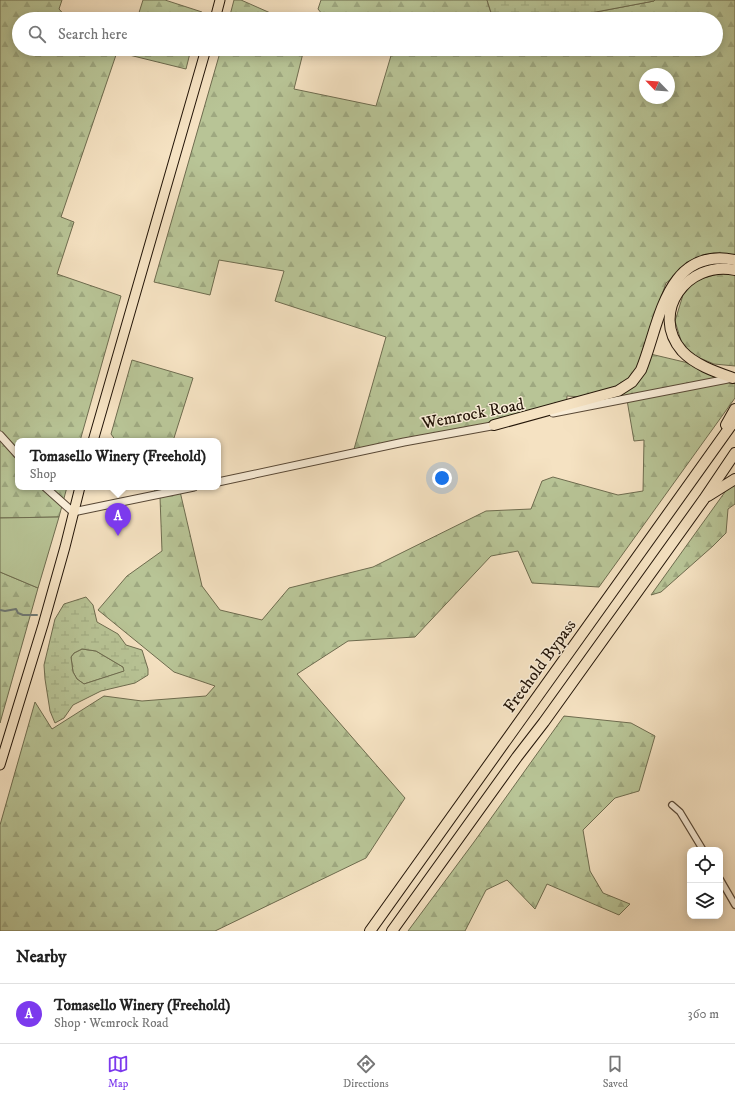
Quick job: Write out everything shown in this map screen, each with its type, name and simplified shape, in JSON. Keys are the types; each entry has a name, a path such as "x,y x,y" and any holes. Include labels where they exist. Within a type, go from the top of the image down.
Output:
{"highway":[{"path":"494,425 608,394 618,391 628,385 638,376 641,370 666,295 677,278 688,269 699,263 720,259 735,260"},
{"path":"734,378 713,371 692,360 683,352 674,338 671,316 673,304 679,292 691,278 701,272 714,268 735,270"},
{"path":"697,473 735,409"},
{"name":"Freehold Bypass","path":"370,931 735,420"},
{"name":"Freehold Bypass","path":"392,931 516,757 544,722 704,499 735,453"},
{"path":"704,499 735,479"}],"main road":[{"path":"217,12 220,0"},
{"path":"95,438 204,56"},
{"path":"0,765 45,619 79,490"}],"street":[{"name":"Wemrock Road","path":"221,481 404,442 734,378"},
{"path":"0,435 15,452"},
{"path":"48,490 73,512 179,490"},
{"path":"672,805 680,812 701,847"},
{"path":"722,883 735,905"}],"green space":[{"path":"0,0 62,0 59,9 62,12 12,12 12,56 116,56 61,217 74,222 57,274 121,296 81,438 15,438 15,490 66,490 59,517 0,518"},
{"path":"143,0 165,0 202,12 139,12"},
{"path":"234,0 241,0 268,12 231,12"},
{"path":"321,0 487,0 491,12 320,12 318,9"},
{"path":"487,0 655,0 596,12 491,12"},
{"path":"655,0 735,0 735,260 698,257 666,283 642,352 735,374 735,398 599,587 532,583 518,551 491,556 415,637 348,641 297,674 405,798 366,858 215,931 0,931 0,825 35,702 52,729 104,696 142,701 206,696 215,686 174,672 98,610 127,576 162,551 160,497 154,490 180,490 202,586 220,610 262,620 289,588 373,567 486,511 531,509 542,481 553,477 618,495 643,491 644,440 634,441 627,400 567,396 566,411 352,456 386,337 275,301 284,271 219,260 210,295 154,282 219,56 302,56 294,89 376,106 391,56 723,56 723,12 596,12"},
{"path":"133,56 189,56 186,69"},
{"path":"723,272 735,275 735,366 714,364 695,356 682,344 675,321 683,295 695,281"},
{"path":"132,360 193,378 174,438 114,438 111,434"},
{"path":"735,478 735,504 728,509 726,533 661,592 651,595"},
{"path":"59,517 38,588 0,572 0,518"},
{"path":"0,572 38,588 0,723"},
{"path":"86,597 93,605 97,622 118,634 126,645 142,650 148,669 148,675 135,683 101,691 73,705 64,718 55,723 50,711 44,665 55,619 64,604","holes":["82,649 96,651 123,667 124,671 84,684 77,679 73,672 71,657 74,653"]},
{"path":"82,649 96,651 123,667 125,671 84,684 77,679 73,672 71,657 74,653"},
{"path":"564,716 631,723 655,736 639,791 615,798 583,830 590,871 603,893 630,904 619,915 547,884 535,909 507,880 486,890 465,931 408,931 474,842"}],"waterway":[{"path":"0,610 5,611 16,609 18,613 23,615 37,615"}],"place":[{"name":"Tomasello Winery (Freehold)","path":"118,536"}]}
